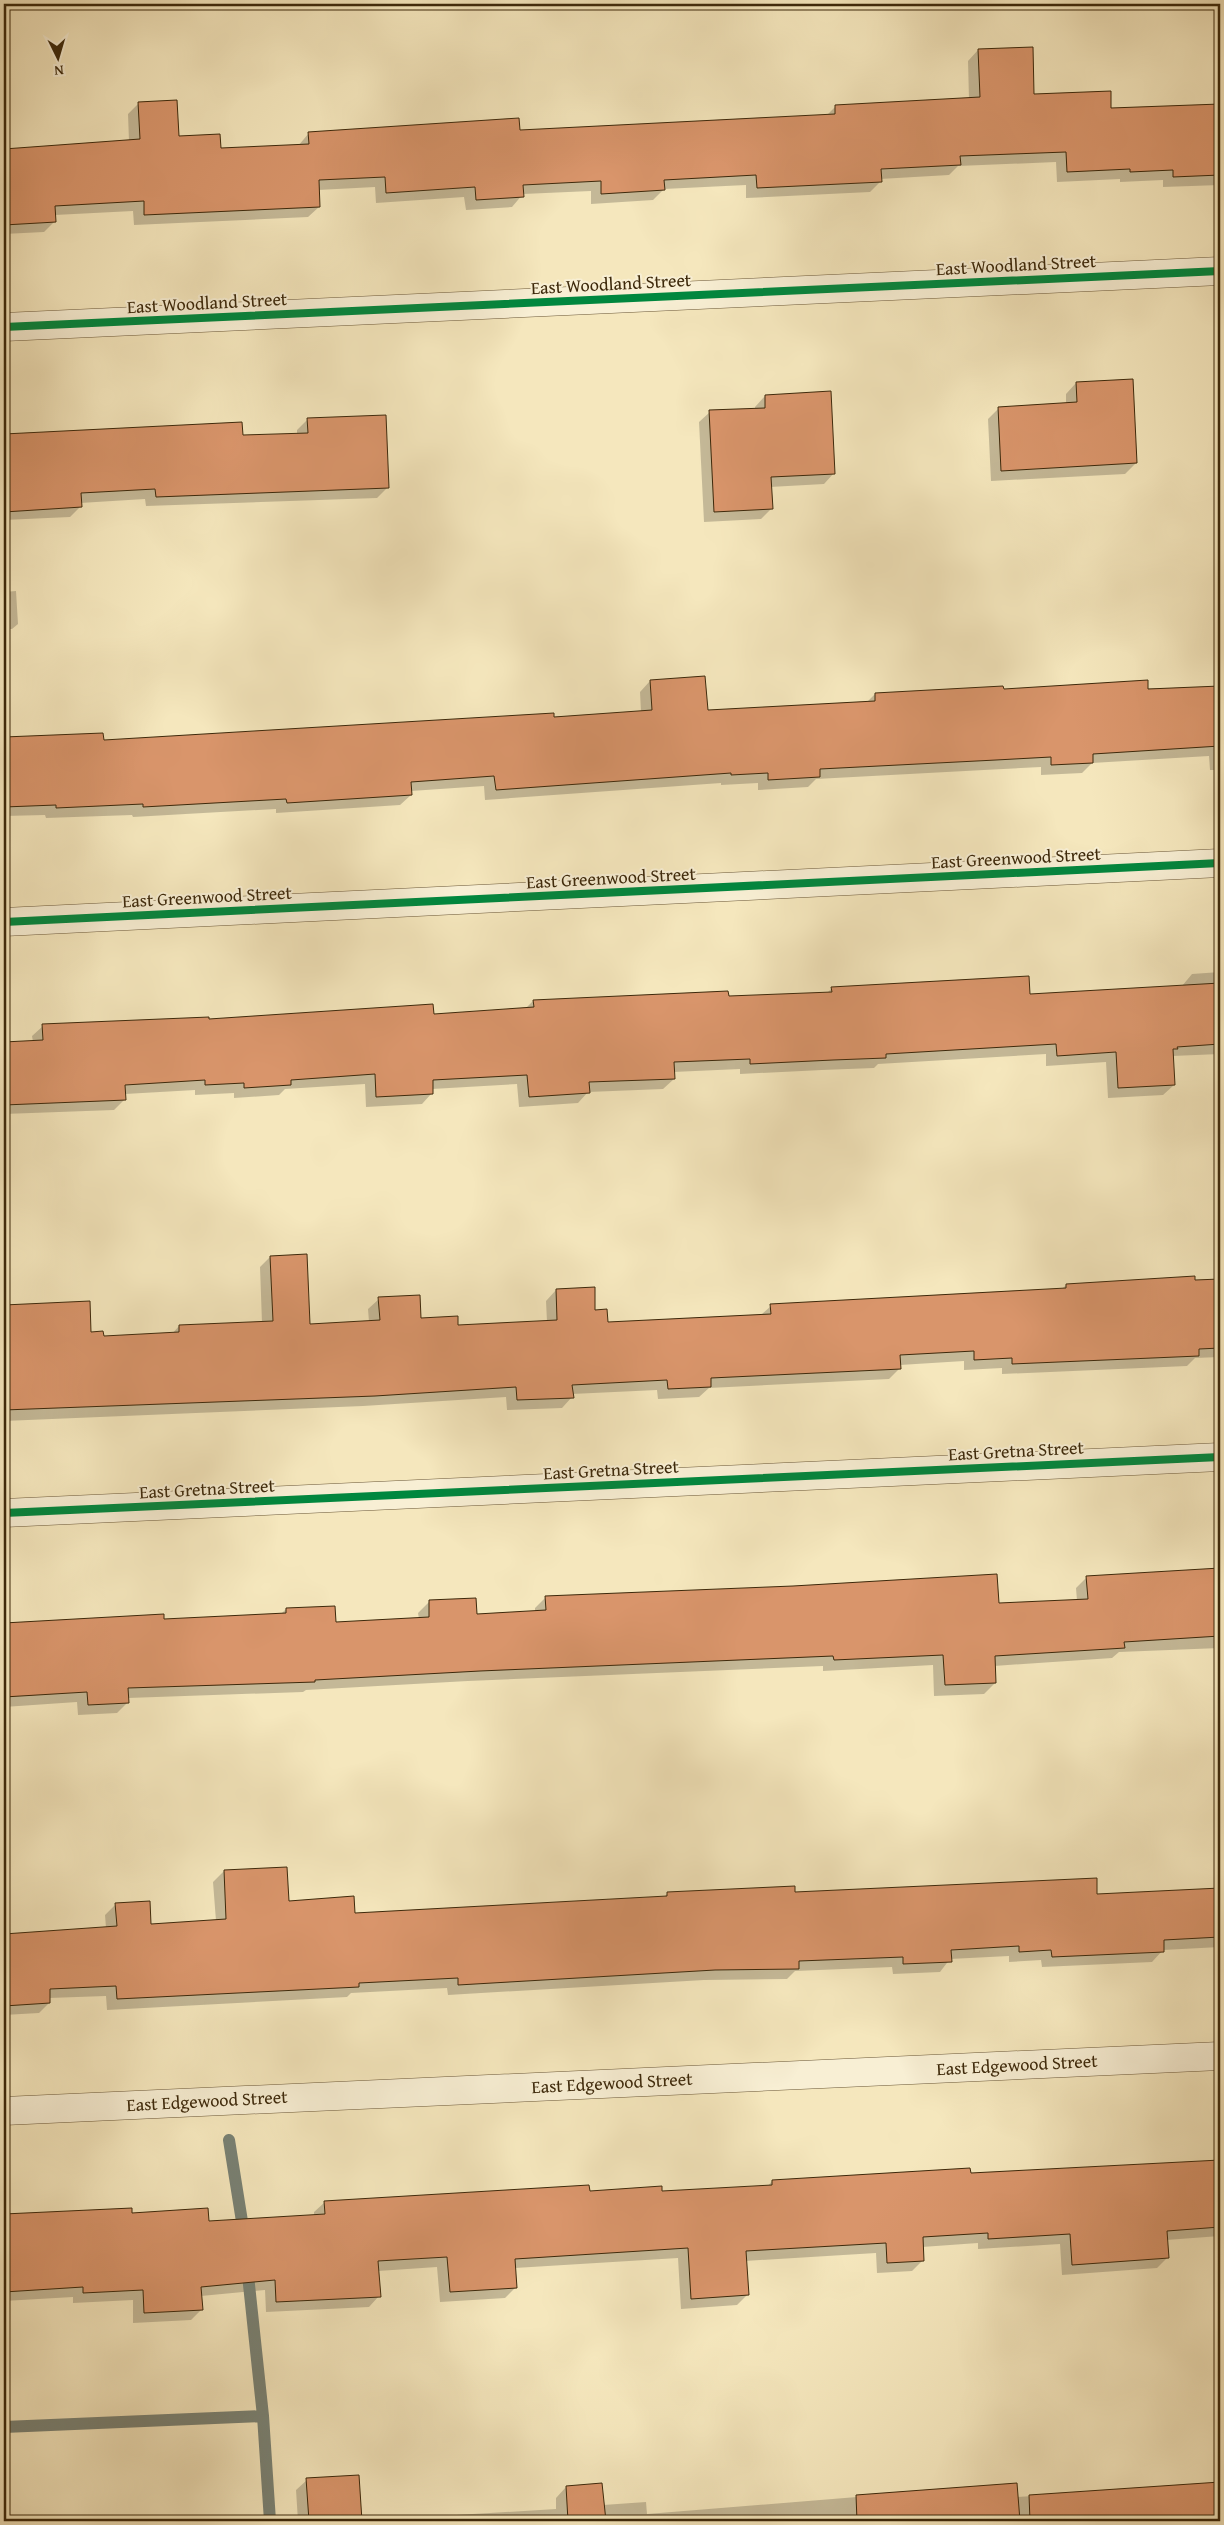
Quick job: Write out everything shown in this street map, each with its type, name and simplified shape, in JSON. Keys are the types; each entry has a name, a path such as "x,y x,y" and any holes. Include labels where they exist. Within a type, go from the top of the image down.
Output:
{"street":[{"name":"East Woodland Street","path":"4,327 1220,271"},
{"name":"East Greenwood Street","path":"4,922 1220,863"},
{"name":"East Gretna Street","path":"4,1513 1220,1457"},
{"name":"East Edgewood Street","path":"4,2110 1220,2056"}],"building":[{"path":"1033,47 1034,94 1111,91 1111,108 1220,104 1220,175 1173,177 1173,170 1130,172 1130,169 1067,172 1066,152 960,156 961,165 881,169 882,182 757,188 756,175 664,180 665,190 601,194 601,181 523,185 524,197 476,200 475,187 386,193 385,177 319,180 320,207 144,215 144,201 55,206 56,222 4,225 4,149 140,139 138,102 177,100 179,136 220,134 221,148 309,144 308,132 519,118 520,130 835,114 835,105 980,97 978,49"},
{"path":"1133,379 1137,463 1001,471 998,407 1077,402 1076,382"},
{"path":"831,391 835,474 771,477 773,509 714,512 709,410 765,408 765,395"},
{"path":"386,415 389,488 156,497 155,489 81,493 82,507 4,512 4,434 242,422 243,435 308,433 307,418"},
{"path":"705,676 708,710 875,701 875,693 1003,686 1004,689 1148,680 1148,689 1220,686 1220,746 1093,754 1093,763 1051,765 1051,757 820,769 820,777 768,780 768,773 731,775 731,773 496,790 494,776 411,782 412,795 287,803 286,799 143,807 143,804 56,808 56,805 4,807 4,737 103,733 104,740 554,713 554,717 652,710 650,680"},
{"path":"1029,976 1030,994 1220,983 1220,1044 1177,1047 1178,1049 1173,1049 1175,1085 1118,1088 1116,1052 1057,1056 1056,1044 886,1054 886,1058 750,1064 750,1059 674,1062 675,1079 589,1082 590,1093 529,1097 527,1075 433,1080 433,1094 376,1097 375,1074 291,1080 291,1085 244,1088 244,1083 205,1085 205,1080 125,1085 126,1100 4,1105 4,1042 43,1040 42,1024 209,1017 209,1019 433,1004 434,1014 534,1007 533,1000 728,991 729,996 832,992 831,987"},
{"path":"307,1254 310,1324 380,1320 378,1297 420,1295 421,1318 458,1316 458,1325 557,1320 556,1289 595,1287 595,1310 607,1309 608,1322 771,1314 770,1304 1066,1288 1066,1284 1195,1276 1195,1280 1220,1279 1220,1348 1199,1349 1199,1356 1012,1364 1012,1358 974,1360 974,1351 900,1355 901,1369 711,1378 711,1387 668,1389 667,1380 572,1385 574,1398 517,1400 516,1387 375,1396 4,1410 4,1305 90,1301 91,1332 103,1331 104,1336 179,1332 179,1325 273,1321 270,1256"},
{"path":"1220,1568 1220,1636 1124,1642 1125,1648 995,1656 996,1683 945,1685 943,1655 834,1660 833,1656 480,1671 315,1680 315,1682 128,1688 129,1703 88,1705 87,1692 4,1697 4,1623 164,1614 164,1619 286,1613 286,1608 335,1606 336,1622 429,1617 429,1600 476,1598 477,1614 546,1610 545,1596 793,1586 997,1574 999,1603 1088,1599 1086,1576"},
{"path":"287,1867 289,1901 354,1896 355,1913 667,1896 667,1892 795,1886 795,1892 1097,1878 1097,1894 1220,1888 1220,1937 1164,1940 1164,1952 1052,1957 1051,1950 1019,1952 1019,1946 951,1950 952,1962 903,1964 903,1957 799,1961 799,1969 715,1970 458,1985 458,1978 359,1983 359,1987 117,1999 116,1986 50,1989 50,2003 4,2006 4,1934 117,1926 115,1903 150,1901 151,1924 226,1919 224,1870"},
{"path":"1220,2160 1220,2227 1167,2231 1169,2258 1072,2265 1070,2234 988,2239 988,2233 923,2237 924,2261 887,2263 886,2243 746,2251 749,2295 691,2299 688,2248 515,2259 517,2288 450,2292 447,2257 378,2261 381,2297 276,2302 275,2280 201,2287 203,2310 144,2313 143,2290 83,2293 83,2287 4,2292 4,2214 132,2208 132,2213 208,2208 209,2221 325,2214 324,2201 589,2185 590,2191 662,2186 662,2191 772,2185 772,2180 970,2168 971,2173"},
{"path":"359,2475 362,2521 309,2521 306,2478"},
{"path":"1220,2482 1220,2521 1030,2521 1029,2495"},
{"path":"602,2483 606,2521 568,2521 566,2486"},
{"path":"1017,2483 1020,2521 857,2521 856,2495"}],"waterway":[{"path":"229,2140 244,2234"},
{"path":"247,2266 263,2416 270,2521"},
{"path":"4,2427 263,2416"}],"cycle path":[{"path":"4,327 1220,271"},
{"path":"4,922 1220,863"},
{"path":"4,1513 1220,1457"}]}
